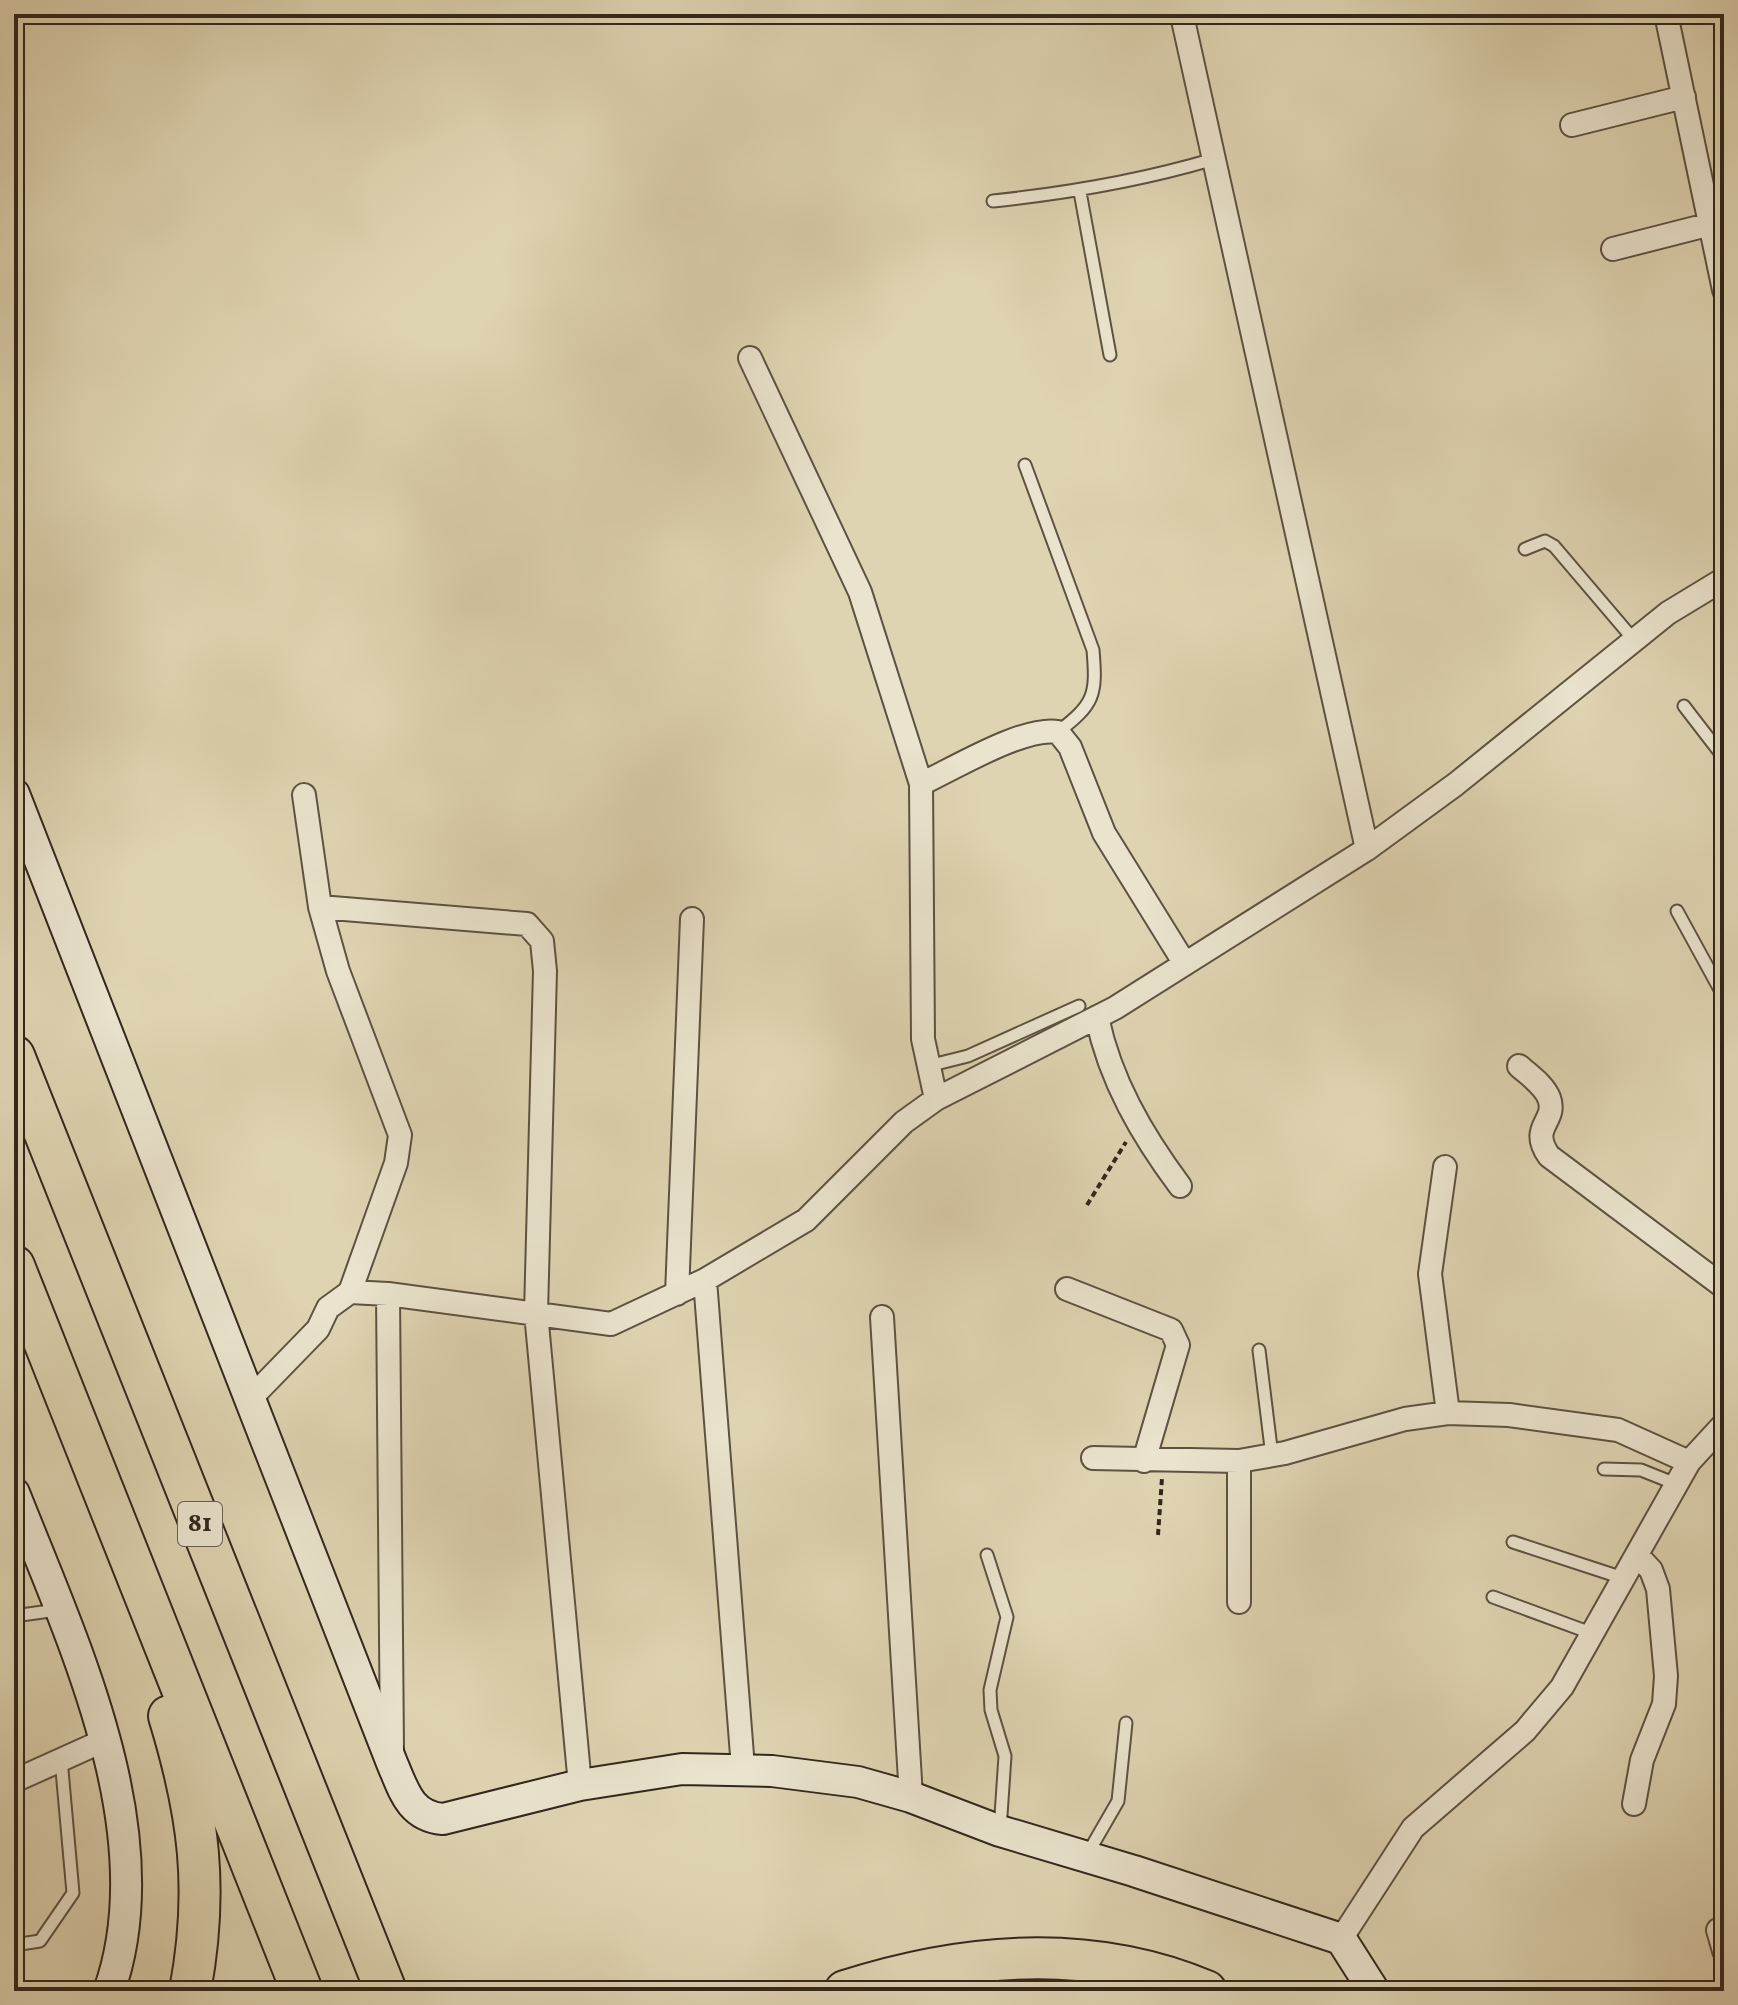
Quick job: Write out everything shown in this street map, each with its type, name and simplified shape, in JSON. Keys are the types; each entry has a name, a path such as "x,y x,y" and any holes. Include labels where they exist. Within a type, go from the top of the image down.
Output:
{"highway":[{"name":"81","path":"14,1056 386,1991"},
{"path":"14,1266 302,1991"},
{"path":"87,1450 175,1735 195,1821 202,1911 190,1991"},
{"path":"845,1991 943,1966 1008,1957 1098,1960 1137,1968 1206,1991"}],"main road":[{"path":"14,794 392,1763 413,1808 425,1818 443,1819 580,1785 682,1769 743,1768 858,1782 911,1797 1000,1831 1341,1939 1374,1991"},
{"path":"14,1493 61,1610 105,1740 126,1829 124,1926 109,1991"}],"street":[{"path":"1666,14 1717,236 1724,290"},
{"path":"1183,20 1367,849"},
{"path":"1572,125 1684,97"},
{"path":"1613,249 1717,236"},
{"path":"750,358 860,592 921,784 926,1066 936,1099"},
{"path":"350,1292 388,1294 611,1324 705,1280 806,1220 904,1122 936,1099 1088,1012 1185,964 1367,849 1456,784 1697,592 1724,579"},
{"path":"921,784 1044,729 1058,732 1070,747 1104,833 1185,964"},
{"path":"250,1399 318,1329 328,1308 350,1292 396,1163 400,1135 338,971 320,907 304,795"},
{"path":"320,907 504,920 527,924 542,941 545,971 536,1313 580,1785"},
{"path":"677,1294 692,919"},
{"path":"1088,1012 1118,1084 1139,1124 1180,1186"},
{"path":"1519,1066 1550,1099 1551,1110 1539,1132 1542,1146 1549,1156 1724,1287"},
{"path":"1445,1167 1430,1274 1448,1413"},
{"path":"705,1280 743,1768"},
{"path":"1067,1289 1171,1330 1178,1345 1154,1461"},
{"path":"388,1294 392,1763"},
{"path":"882,1317 911,1797"},
{"path":"1093,1458 1239,1461 1272,1456 1405,1419 1448,1413 1509,1415 1618,1430 1689,1462"},
{"path":"1341,1939 1413,1828 1525,1731 1562,1687 1689,1462 1724,1424"},
{"path":"1239,1461 1239,1602"},
{"path":"1634,1804 1642,1760 1664,1704 1666,1676 1658,1589 1651,1570 1637,1555"},
{"path":"14,1781 105,1740"}],"lane":[{"path":"993,201 1080,192 1145,180 1214,159"},
{"path":"1080,192 1110,355"},
{"path":"1025,465 1093,650 1096,683 1092,700 1058,732"},
{"path":"1525,549 1545,541 1554,546 1634,640"},
{"path":"1684,706 1724,758"},
{"path":"1677,911 1724,997"},
{"path":"926,1066 968,1056 1088,1012"},
{"path":"1259,1350 1272,1456"},
{"path":"1604,1469 1641,1470 1676,1484"},
{"path":"1513,1542 1623,1578"},
{"path":"987,1555 1007,1617 990,1690 991,1710 1005,1756 1000,1831"},
{"path":"1493,1597 1591,1633"},
{"path":"14,1616 61,1610"},
{"path":"1085,1857 1118,1801 1126,1723"},
{"path":"14,1945 40,1941 73,1893 61,1758"}],"path":[{"path":"1087,1205 1110,1163 1139,1124"},
{"path":"1154,1461 1158,1535"}]}
